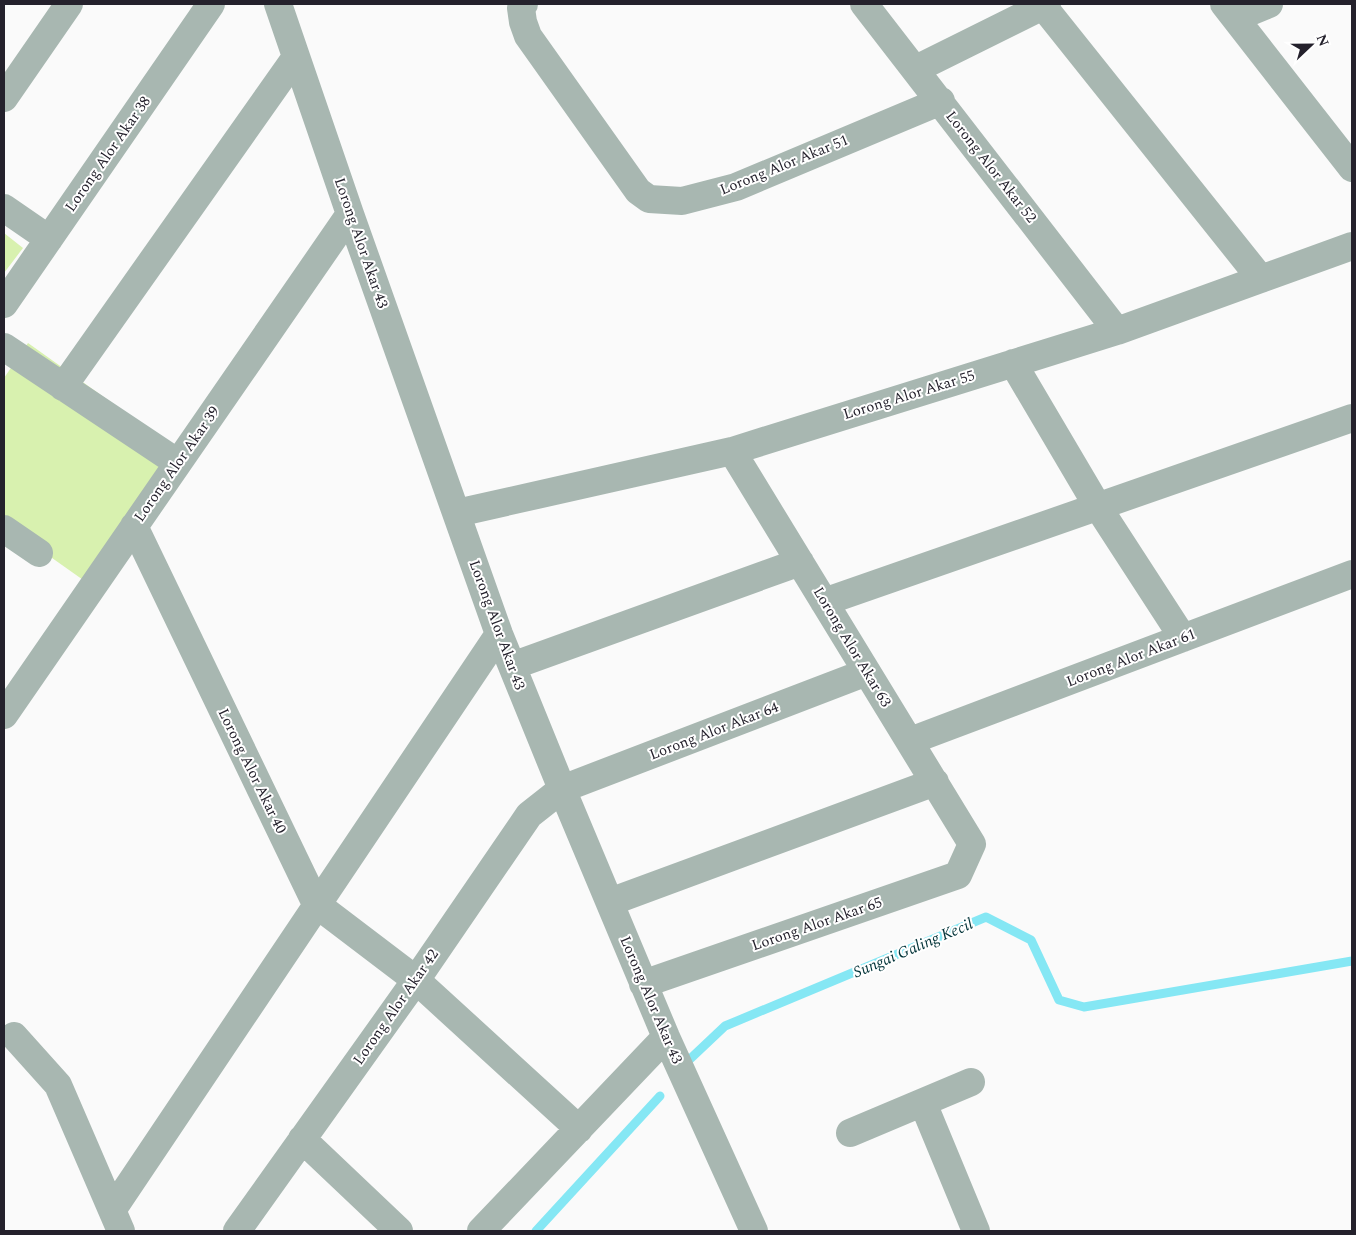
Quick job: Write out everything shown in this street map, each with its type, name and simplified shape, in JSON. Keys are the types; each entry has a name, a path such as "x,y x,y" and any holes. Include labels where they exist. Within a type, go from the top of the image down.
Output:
{"street":[{"path":"4,98 70,4"},
{"name":"Lorong Alor Akar 38","path":"4,304 211,4"},
{"name":"Lorong Alor Akar 43","path":"278,4 498,634 643,984 754,1231"},
{"name":"Lorong Alor Akar 51","path":"524,4 521,8 522,22 528,36 638,191 649,199 682,201 736,187 941,101"},
{"name":"Lorong Alor Akar 52","path":"864,4 941,101 1117,331"},
{"path":"1270,4 1230,11 1352,168"},
{"path":"916,69 1045,5 1261,279"},
{"path":"63,387 296,57"},
{"path":"4,208 49,239"},
{"name":"Lorong Alor Akar 39","path":"4,715 350,214"},
{"name":"Lorong Alor Akar 55","path":"457,513 732,450 1117,331 1352,246"},
{"path":"4,347 178,463"},
{"path":"1013,363 1098,507 1183,638"},
{"path":"824,602 1352,418"},
{"name":"Lorong Alor Akar 63","path":"732,450 972,844"},
{"name":"Lorong Alor Akar 40","path":"134,526 316,904 416,980 579,1129"},
{"path":"4,529 39,553"},
{"path":"512,666 800,562"},
{"name":"Lorong Alor Akar 61","path":"910,741 1352,574"},
{"path":"117,1220 316,904 498,634"},
{"name":"Lorong Alor Akar 64","path":"562,790 867,672"},
{"path":"610,902 934,782"},
{"name":"Lorong Alor Akar 42","path":"237,1231 416,980 528,815 562,790"},
{"name":"Lorong Alor Akar 65","path":"643,984 958,875 972,844"},
{"path":"14,1036 58,1086 117,1220"},
{"path":"481,1231 666,1037"},
{"path":"850,1133 971,1082"},
{"path":"923,1103 976,1231"},
{"path":"302,1139 399,1231"}],"green space":[{"path":"4,233 23,248 4,273"},
{"path":"28,343 178,450 86,582 4,524 4,378"}],"waterway":[{"name":"Sungai Galing Kecil","path":"689,1060 725,1026 986,917 1031,940 1059,1000 1084,1007 1352,961"},
{"name":"Sungai Galing Kecil","path":"536,1231 660,1096"}]}
